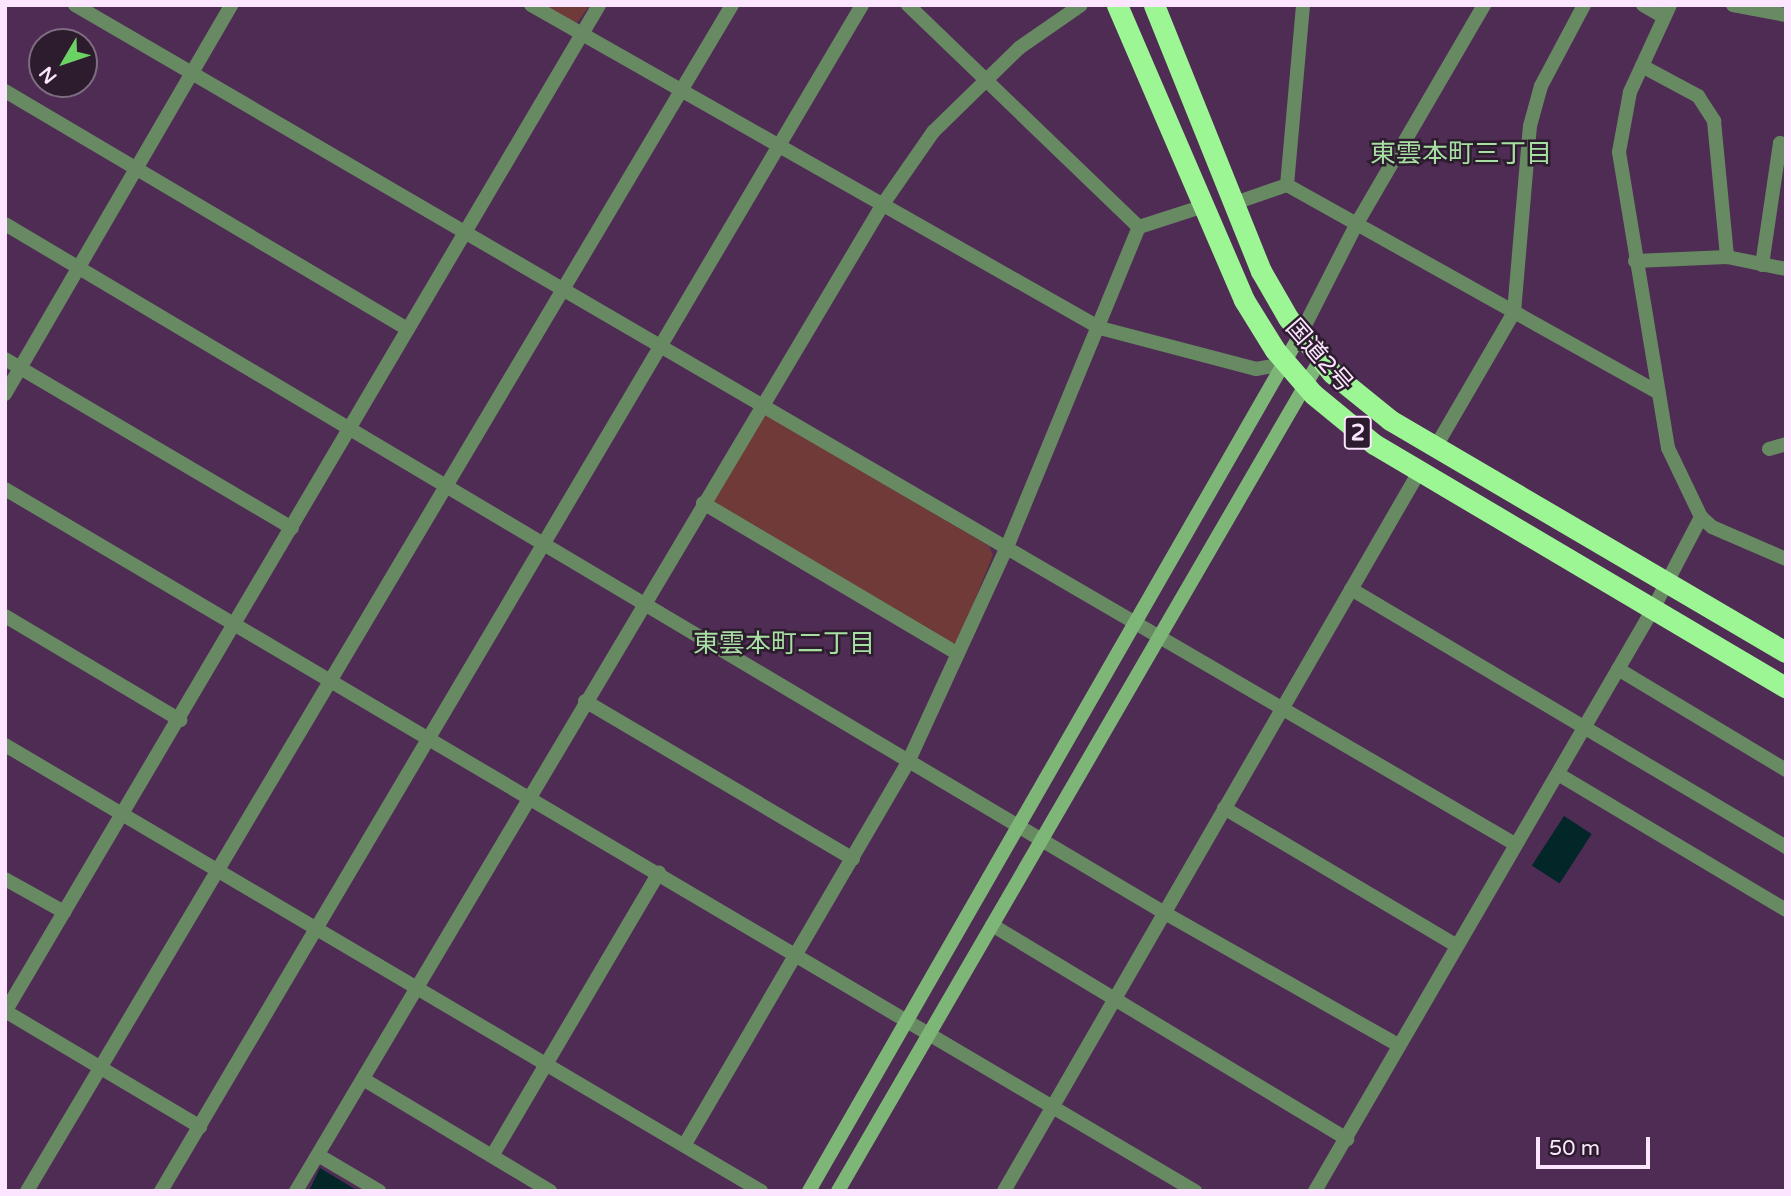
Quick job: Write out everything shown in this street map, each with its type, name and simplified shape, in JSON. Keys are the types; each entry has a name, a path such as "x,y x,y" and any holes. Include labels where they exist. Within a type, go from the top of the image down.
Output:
{"highway":[{"name":"国道2号","path":"1117,5 1244,300 1304,385 1358,433 1419,472 1786,688"},
{"name":"国道2号","path":"1154,5 1236,203 1261,271 1300,335 1320,360 1375,410 1435,448 1786,652"}],"street":[{"path":"75,5 1515,844"},
{"path":"5,394 231,5"},
{"path":"531,5 1100,328 1256,369 1286,363"},
{"path":"200,1127 5,1011 180,720 599,5"},
{"path":"27,1191 732,5"},
{"path":"161,1191 432,739 862,5"},
{"path":"908,5 1139,227"},
{"path":"296,1191 883,204 933,132 1019,48 1081,5"},
{"path":"1287,185 1303,5"},
{"path":"809,1191 1018,824 1286,363 1356,225 1483,5"},
{"path":"1435,448 1514,312 1530,126 1541,86 1584,5"},
{"path":"1643,5 1667,11 1630,92 1619,152 1668,448 1701,517 1712,527 1786,559"},
{"path":"1733,5 1786,15"},
{"path":"1642,66 1698,96 1714,121 1727,257"},
{"path":"5,91 408,328"},
{"path":"1762,265 1780,143 1786,145"},
{"path":"1236,203 1287,185 1658,391"},
{"path":"1139,227 1203,206"},
{"path":"5,224 1163,912 1398,1045"},
{"path":"685,1144 909,760 1007,547 1100,328 1139,227"},
{"path":"1635,261 1727,257 1786,269"},
{"path":"5,359 292,528"},
{"path":"838,1191 1320,360"},
{"path":"1769,449 1786,444"},
{"path":"1004,1191 1114,996 1419,472"},
{"path":"5,489 908,1018 1195,1191"},
{"path":"703,503 958,654"},
{"path":"1315,1191 1653,609 1701,517"},
{"path":"1351,589 1786,847"},
{"path":"5,616 180,720"},
{"path":"1618,669 1786,770"},
{"path":"585,701 853,859"},
{"path":"5,745 220,869 761,1191"},
{"path":"1558,774 1786,910"},
{"path":"1224,808 1456,945"},
{"path":"492,1156 659,873"},
{"path":"5,879 64,912"},
{"path":"992,925 1114,996 1347,1139"},
{"path":"363,1079 550,1191"},
{"path":"317,1155 379,1191"}],"shaded area":[{"path":"543,5 590,5 576,24"},
{"path":"767,415 989,546 993,555 958,641 950,645 715,504 713,497 761,417"},
{"path":"1564,816 1592,834 1560,883 1532,865"},
{"path":"320,1168 358,1191 309,1191"}],"district":[{"name":"東雲本町三丁目","path":"1461,154"},
{"name":"東雲本町二丁目","path":"784,644"}]}
